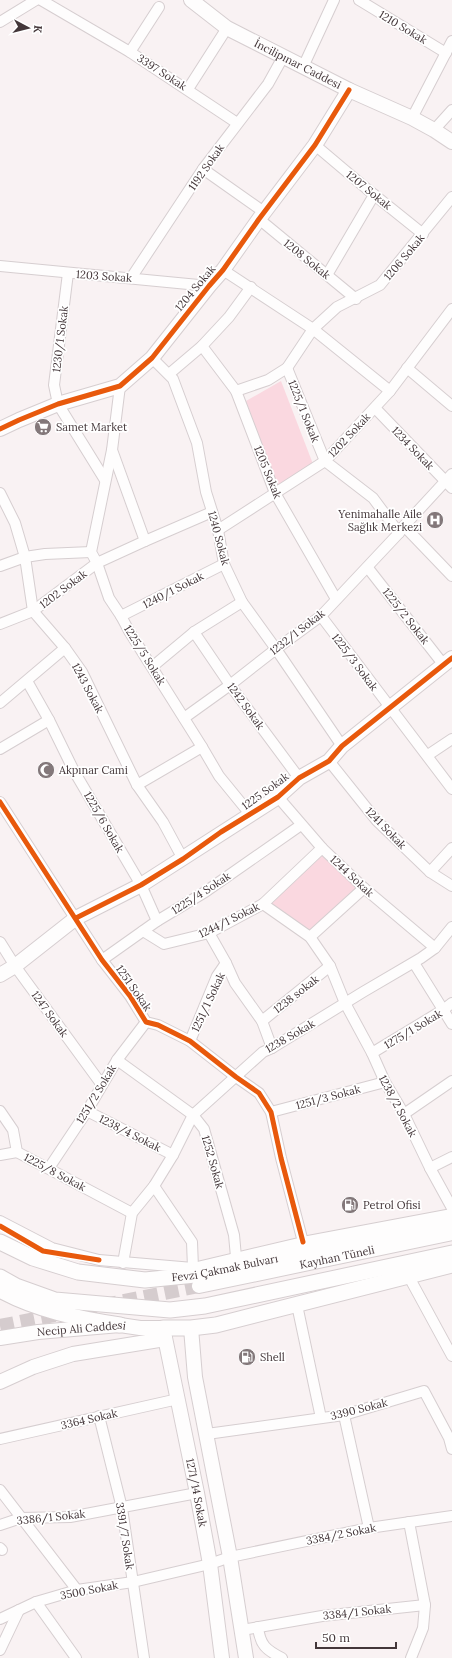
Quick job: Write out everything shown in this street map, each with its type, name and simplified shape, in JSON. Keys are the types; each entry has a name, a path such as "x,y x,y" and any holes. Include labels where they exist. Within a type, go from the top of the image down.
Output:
{"main road":[{"name":"Fevzi Çakmak Bulvarı","path":"0,1242 33,1258 78,1272 145,1280 195,1275 452,1222"},
{"path":"0,1277 16,1286 55,1300 170,1310 205,1306 452,1253"},
{"path":"164,1333 216,1325 452,1265"},
{"path":"0,1290 14,1298 45,1308 120,1325"}],"street":[{"path":"0,22 36,0"},
{"path":"41,0 130,52"},
{"name":"İncilipınar Caddesi","path":"191,0 227,28 349,90 412,118 452,142"},
{"path":"303,67 334,0"},
{"name":"1210 Sokak","path":"359,0 446,53"},
{"name":"3397 Sokak","path":"159,7 130,52 237,122"},
{"path":"188,89 227,28"},
{"path":"412,118 452,41"},
{"name":"1192 Sokak","path":"132,278 203,169 237,122 268,84 283,57"},
{"name":"1204 Sokak","path":"0,429 58,404 120,386 152,358 223,270 261,216 316,145 349,90"},
{"path":"434,130 452,110"},
{"name":"1207 Sokak","path":"316,145 374,195 423,234"},
{"name":"1208 Sokak","path":"203,169 261,216 327,276 356,299"},
{"path":"327,276 374,195"},
{"name":"1206 Sokak","path":"236,391 268,380 287,368 313,329 337,307 380,286 452,197"},
{"name":"1203 Sokak","path":"0,266 209,286"},
{"path":"223,270 313,329 390,391"},
{"name":"1230/1 Sokak","path":"58,404 54,385 68,273"},
{"path":"169,374 202,346 229,316 251,287"},
{"name":"1202 Sokak","path":"218,530 324,461 390,391 452,309"},
{"name":"1205 Sokak","path":"202,346 236,391 275,493 336,599"},
{"name":"1240 Sokak","path":"152,358 173,379 197,443 206,492 218,530 224,564 242,602 342,746"},
{"name":"1225/1 Sokak","path":"287,368 324,461"},
{"path":"407,368 452,406"},
{"path":"0,566 26,557 45,554 91,552 112,450 120,386"},
{"path":"58,404 105,480"},
{"name":"1234 Sokak","path":"375,408 450,481"},
{"path":"112,450 145,541"},
{"path":"324,461 373,498 402,530 452,576"},
{"name":"1232/1 Sokak","path":"184,718 321,616 450,481"},
{"path":"0,493 15,523 26,557 33,612"},
{"name":"1202 Sokak","path":"0,624 33,612 97,563 212,512"},
{"name":"1225/5 Sokak","path":"91,552 97,563 109,598 122,616 129,631 219,776 250,814"},
{"name":"1240/1 Sokak","path":"122,616 224,564"},
{"name":"1225/2 Sokak","path":"368,568 448,661"},
{"path":"152,667 194,632 242,602"},
{"name":"1243 Sokak","path":"33,612 64,648 82,672 137,785 163,822 183,859"},
{"name":"1225/3 Sokak","path":"321,616 452,788"},
{"name":"1242 Sokak","path":"194,632 230,685 300,778"},
{"path":"0,703 64,648"},
{"name":"1225 Sokak","path":"0,975 15,966 76,918 141,885 278,797 300,778 329,761 342,746 448,661"},
{"name":"1225/6 Sokak","path":"27,681 49,720 74,771 141,885 157,921"},
{"path":"0,749 49,720"},
{"path":"428,755 452,739"},
{"path":"137,785 202,747"},
{"name":"1241 Sokak","path":"329,761 377,821 430,872 452,886"},
{"name":"1244 Sokak","path":"278,797 322,848 364,888 435,948"},
{"name":"1251 Sokak","path":"0,802 102,960 130,996 146,1022 158,1025 190,1041 259,1093 271,1112 281,1158 303,1242"},
{"name":"1225/4 Sokak","path":"102,960 157,921 205,892 301,825"},
{"name":"1244/1 Sokak","path":"143,931 164,944 209,933 263,904 322,848"},
{"path":"430,872 452,848"},
{"path":"263,904 310,937 364,888"},
{"name":"1238 Sokak","path":"123,1263 132,1213 154,1186 173,1155 192,1114 263,1052 414,963 435,948 452,927"},
{"path":"209,933 226,963 235,983 262,1021 272,1048"},
{"name":"1238/2 Sokak","path":"310,937 330,966 345,1003 372,1053 384,1082 404,1114 430,1168 452,1208"},
{"name":"1247 Sokak","path":"0,942 15,966 102,1085"},
{"name":"1251/1 Sokak","path":"190,1041 217,976 226,963"},
{"path":"414,963 452,1024"},
{"name":"1238 sokak","path":"262,1021 330,966"},
{"name":"1275/1 Sokak","path":"372,1053 452,1003"},
{"name":"1251/2 Sokak","path":"48,1168 87,1111 117,1060 146,1022"},
{"name":"1252 Sokak","path":"117,1060 192,1114 204,1129 234,1235 236,1257"},
{"path":"404,1114 452,1081"},
{"name":"1251/3 Sokak","path":"271,1112 384,1082"},
{"name":"1225/8 Sokak","path":"0,1111 13,1130 17,1152 132,1213"},
{"name":"1238/4 Sokak","path":"87,1111 173,1155"},
{"path":"0,1155 17,1152"},
{"path":"430,1168 452,1157"},
{"path":"154,1186 192,1242 193,1268"},
{"path":"0,1221 52,1248 99,1260 193,1268 303,1242 452,1214"},
{"name":"Kayıhan Tüneli","path":"199,1286 452,1232"},
{"path":"409,1277 452,1356"},
{"path":"297,1305 321,1418"},
{"name":"Necip Ali Caddesi","path":"0,1338 46,1331 120,1325 164,1333"},
{"path":"192,1328 195,1377 230,1557 246,1658"},
{"path":"0,1382 33,1367 73,1354 164,1333"},
{"name":"1271/14 Sokak","path":"164,1333 197,1492 210,1564 222,1658"},
{"name":"3390 Sokak","path":"207,1434 344,1415 424,1391 449,1438 452,1449"},
{"name":"3364 Sokak","path":"0,1439 178,1399"},
{"path":"344,1415 369,1528"},
{"name":"3391/7 Sokak","path":"99,1416 122,1508 144,1658"},
{"path":"0,1490 77,1590"},
{"name":"3386/1 Sokak","path":"0,1525 21,1518 70,1517 122,1508 197,1492"},
{"name":"3384/2 Sokak","path":"230,1557 369,1528 452,1516"},
{"path":"409,1522 425,1605 424,1628 411,1658"},
{"name":"3500 Sokak","path":"0,1619 36,1602 77,1590 133,1582 210,1564 230,1557"},
{"path":"36,1602 76,1658"},
{"name":"3384/1 Sokak","path":"242,1630 322,1616 425,1605"},
{"path":"0,1650 19,1610"},
{"path":"258,1627 260,1639 264,1646 282,1658"}],"shaded area":[{"path":"281,381 313,464 276,486 246,401"},
{"path":"322,848 364,888 310,937 263,904"}],"tunnel":[{"path":"0,1326 199,1286"}],"cycle path":[{"path":"0,429 58,404 120,386 152,358 223,270 259,219 315,145 349,90"},
{"path":"76,918 141,885 183,859 221,832 278,797 299,778 329,761 342,746 452,658"},
{"path":"0,802 102,960 130,996 146,1022 158,1025 190,1041 259,1093 271,1112 281,1158 303,1242"},
{"path":"0,1226 43,1251 99,1260"}],"place":[{"name":"Samet Market","path":"43,427"},
{"name":"Yenimahalle Aile Sağlık Merkezi","path":"435,520"},
{"name":"Akpınar Cami","path":"46,770"},
{"name":"Petrol Ofisi","path":"350,1205"},
{"name":"Shell","path":"247,1357"}]}
